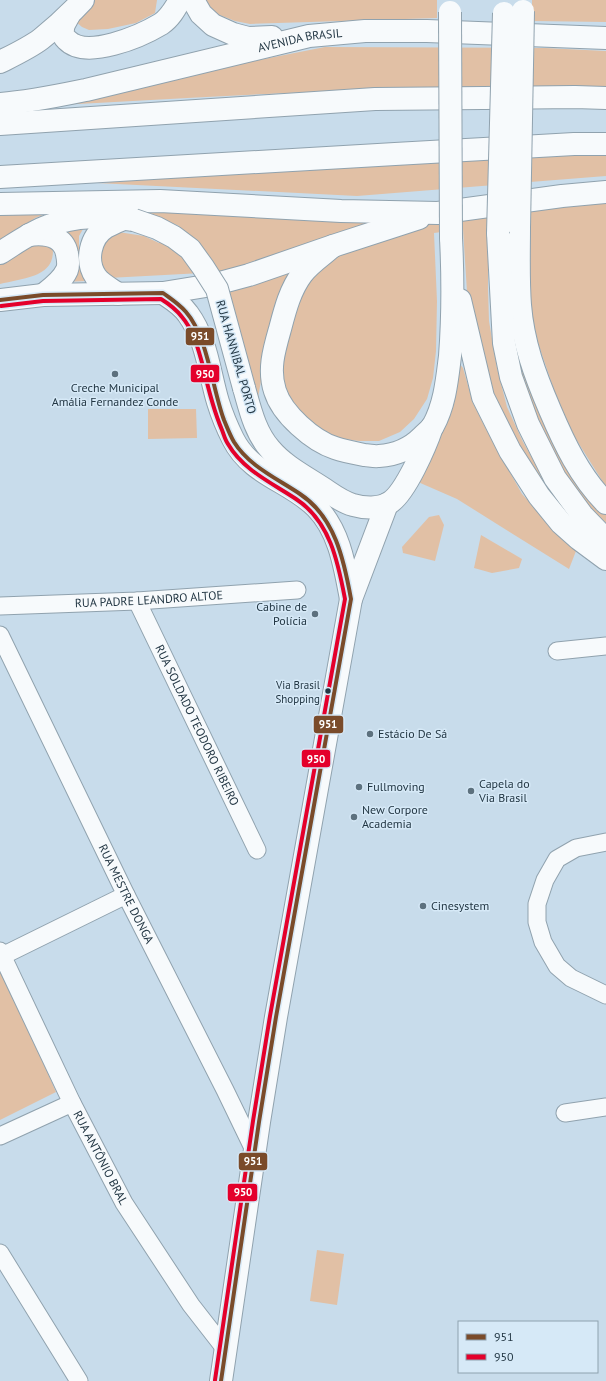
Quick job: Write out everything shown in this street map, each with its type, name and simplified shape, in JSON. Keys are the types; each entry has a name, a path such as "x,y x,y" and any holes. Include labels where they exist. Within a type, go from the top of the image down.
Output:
{"main road":[{"path":"76,8 62,29 63,36 70,43 80,47 107,46 133,37 162,23 173,13 180,0"},
{"path":"193,0 201,14 213,25 233,34 248,38 309,36"},
{"path":"221,1381 282,978 351,599 387,504 394,499 405,485 420,458 443,402 447,386 452,332 450,6"},
{"path":"514,6 520,306 525,341 535,374 564,442 578,466 606,503"},
{"path":"514,6 498,233 504,343 511,377 528,424 555,478 582,515 606,540"},
{"path":"0,62 40,40 76,8"},
{"name":"AVENIDA BRASIL","path":"0,104 79,91 309,36 365,31 427,31 606,38"},
{"path":"0,124 375,99 606,98"},
{"path":"0,177 574,144 606,144"},
{"path":"0,204 160,201 341,211 438,213 562,196 606,192"},
{"path":"0,300 44,295 163,293 212,285 249,275 438,213"},
{"name":"RUA HANNIBAL PORTO","path":"0,253 28,235 48,226 88,217 129,219 157,228 174,237 190,249 217,289 256,427 270,449 278,458 346,503 358,507 387,504"},
{"path":"118,294 96,277 91,266 89,256 92,245 98,234 106,227 129,219"},
{"path":"28,235 40,234 50,236 60,240 67,250 67,269 56,285 44,295"},
{"path":"334,246 303,272 292,290 272,360 272,377 275,393 292,419 314,437 334,448 354,453 378,456 392,454 404,450 416,442 432,427"},
{"path":"452,268 483,397 507,445 539,496 561,523 579,539 606,559"},
{"path":"163,293 176,302 187,313 197,328 203,343 218,403 233,441 243,454 268,476 308,500 316,507 327,521 345,566 351,599"}],"street":[{"name":"RUA PADRE LEANDRO ALTOE","path":"0,606 137,601 297,590"},
{"name":"RUA SOLDADO TEODORO RIBEIRO","path":"137,601 257,850"},
{"name":"RUA MESTRE DONGA","path":"0,635 126,895 226,1090 255,1152"},
{"path":"557,651 606,646"},
{"path":"606,842 576,848 556,860 545,880 537,904 537,922 543,942 557,966 571,978 606,995"},
{"path":"1,954 126,895"},
{"name":"RUA ANTÔNIO BRAL","path":"1,954 72,1103 124,1203 191,1305 226,1350"},
{"path":"0,1136 72,1103"},
{"path":"565,1113 606,1107"},
{"path":"0,1253 79,1381"}],"shaded area":[{"path":"93,0 157,0 155,13 136,23 108,29 89,30 82,27 75,21"},
{"path":"203,0 437,0 437,18 250,24 235,21 217,14"},
{"path":"532,0 606,0 606,22 532,21"},
{"path":"325,47 545,48 606,51 606,88 459,87 386,89 239,95 19,107"},
{"path":"606,152 606,176 357,196 97,183 424,161"},
{"path":"606,199 606,487 574,436 555,393 538,343 529,301 531,226 509,227 511,295 606,513 606,523 587,504 563,473 541,431 518,371 488,228 489,321 497,368 507,407 523,442 543,477 587,536 537,481 496,409 467,292 463,229 434,233 437,301 436,351 433,378 427,399 414,419 400,432 379,441 359,441 330,437 295,412 280,383 277,346 302,275 378,231 533,206"},
{"path":"145,211 382,218 285,255 221,272 108,278 100,266 99,260 102,249 112,231 144,236 159,243 179,226"},
{"path":"51,212 35,218 0,242 0,214"},
{"path":"86,224 79,236 79,265 87,281 63,282 55,227"},
{"path":"36,240 52,244 53,255 45,270 29,277 0,284 0,259"},
{"path":"298,264 269,337 257,403 227,289"},
{"path":"459,363 463,368 473,403 522,494 576,551 569,569 457,499 418,482"},
{"path":"148,409 196,409 197,438 148,439"},
{"path":"439,515 444,525 435,561 403,553 402,547 429,517"},
{"path":"481,535 522,559 519,568 492,573 474,568"},
{"path":"2,968 56,1092 0,1120 0,970"},
{"path":"317,1250 344,1254 337,1305 310,1301"}],"transit line":[{"name":"951","path":"0,300 43,295 163,293 178,304 186,312 200,335 224,420 234,442 255,465 300,494 322,515 336,540 345,569 351,599 276,1017 221,1381"},
{"name":"950","path":"1,306 43,301 161,299 172,307 186,322 195,340 213,406 227,442 234,453 250,469 296,499 308,508 317,519 331,543 345,599 270,1016 215,1380"}],"place":[{"name":"Creche Municipal Amália Fernandez Conde","path":"115,374"},
{"name":"Cabine de Polícia","path":"315,614"},
{"name":"Via Brasil Shopping","path":"328,691"},
{"name":"Estácio De Sá","path":"370,734"},
{"name":"Fullmoving","path":"359,787"},
{"name":"Capela do Via Brasil","path":"471,791"},
{"name":"New Corpore Academia","path":"354,817"},
{"name":"Cinesystem","path":"423,906"}]}
